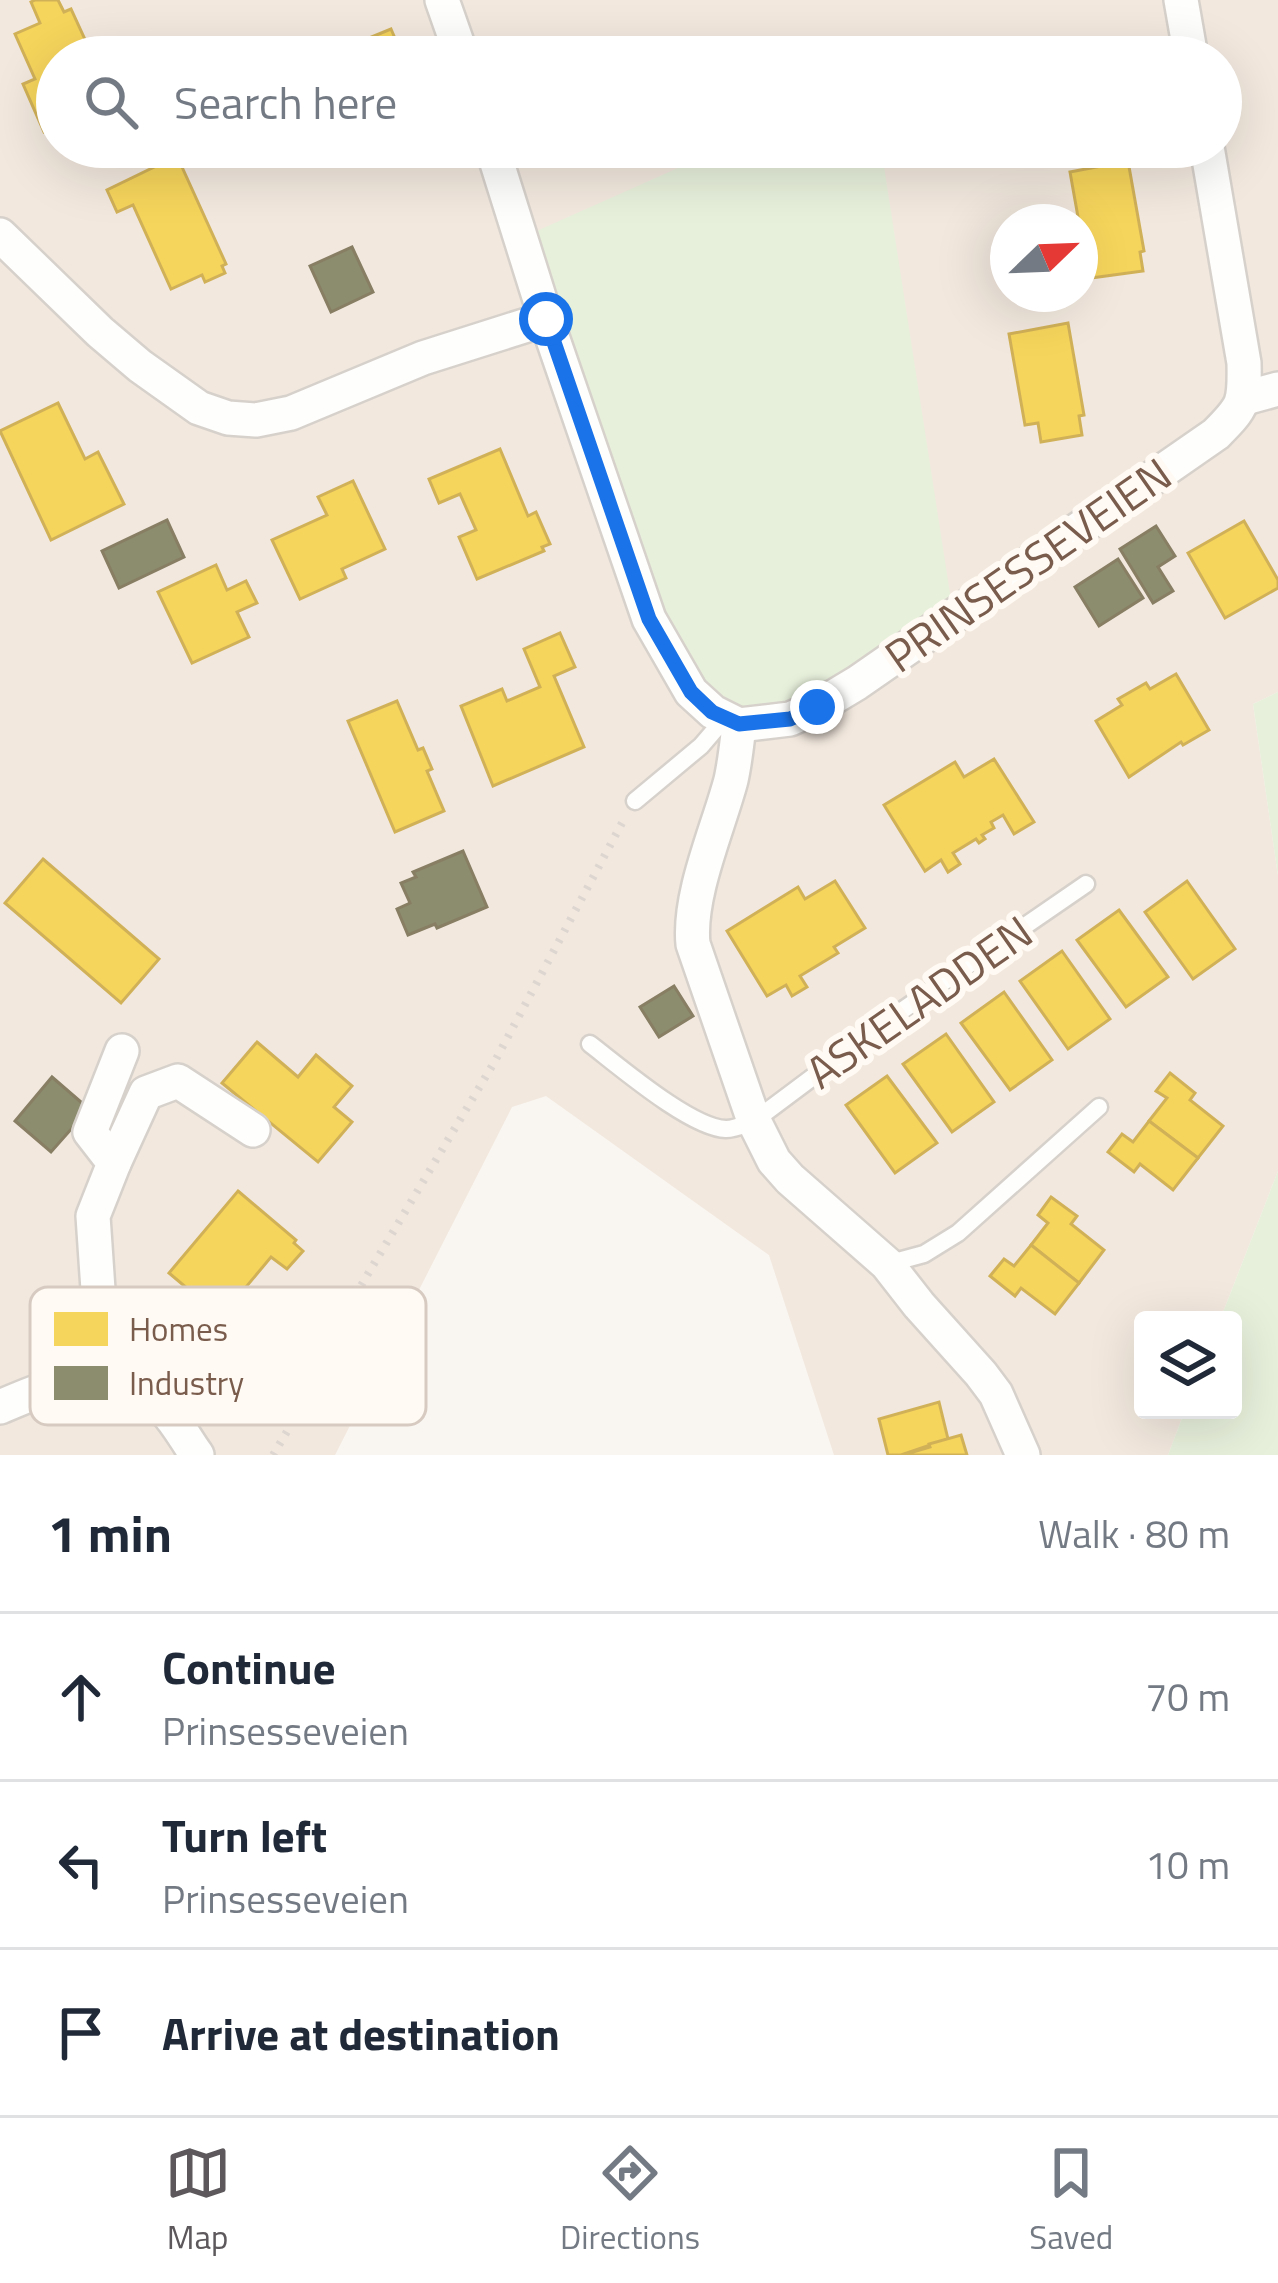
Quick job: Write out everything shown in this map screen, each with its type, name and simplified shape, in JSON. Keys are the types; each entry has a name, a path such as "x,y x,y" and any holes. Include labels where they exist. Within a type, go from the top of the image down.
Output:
{"street":[{"path":"442,0 455,36"},
{"path":"1181,0 1187,36"},
{"path":"499,168 649,619 691,692 712,712 732,721"},
{"path":"1211,168 1244,363 1240,406"},
{"path":"0,235 140,365 199,408 228,418 256,420 291,413 424,358 546,319"},
{"name":"PRINSESSEVEIEN","path":"732,721 790,719 857,683 1216,434 1240,406 1278,388"},
{"name":"ASKELADDEN","path":"732,721 732,776 694,906 692,929 693,944 754,1120 774,1161 887,1264 996,1394 1023,1455"},
{"path":"114,1163 90,1132 122,1052"},
{"path":"98,1287 93,1216 146,1093 178,1081 253,1130"},
{"path":"0,1407 30,1395"},
{"path":"176,1425 196,1455"}],"lane":[{"path":"635,801 732,721"},
{"name":"ASKELADDEN","path":"754,1120 1086,884"},
{"path":"590,1044 677,1110 724,1130 754,1120"},
{"path":"887,1264 923,1254 958,1233 1100,1107"}],"path":[{"path":"360,1287 495,1061 635,801"},
{"path":"273,1455 291,1425"}],"shaded area":[{"path":"0,0 1278,0 1278,692 1253,704 1278,876 1278,1171 1224,1311 1134,1311 1134,1419 1182,1419 1168,1455 834,1455 769,1255 546,1096 512,1107 420,1287 30,1287 30,1425 350,1425 335,1455 0,1455"}],"green space":[{"path":"678,168 884,168 951,600 810,695 754,709 718,704 657,614 530,234"},
{"path":"1278,692 1278,876 1253,704"},
{"path":"1278,1171 1278,1455 1168,1455 1182,1419 1242,1419 1242,1311 1224,1311"}],"building: Homes":[{"path":"58,0 64,12 71,9 83,36 36,36 36,114 23,84 35,79 15,34 40,23 31,2"},
{"path":"152,168 182,168 226,264 222,266 225,273 205,282 202,275 171,289 133,205 117,212 107,190"},
{"path":"1129,168 1144,251 1140,252 1143,271 1098,277 1098,204 1076,204 1070,172"},
{"path":"1068,323 1084,415 1079,416 1082,435 1041,442 1038,423 1025,425 1009,334"},
{"path":"58,403 85,459 98,452 124,504 51,540 0,431"},
{"path":"500,449 528,516 536,512 550,544 542,547 544,551 477,579 459,537 476,530 460,494 439,503 429,479"},
{"path":"353,481 385,549 342,569 346,578 300,599 272,540 327,515 318,497"},
{"path":"1244,521 1278,580 1278,588 1225,618 1188,553"},
{"path":"216,565 227,590 246,581 257,603 237,612 249,637 192,663 158,592"},
{"path":"560,633 575,667 554,676 584,747 493,786 461,706 502,689 507,701 540,687 524,649"},
{"path":"1176,674 1209,730 1181,742 1129,777 1096,721 1122,705 1118,699 1146,683 1150,689"},
{"path":"397,701 418,750 423,748 432,769 427,771 444,811 395,832 348,721"},
{"path":"994,759 1034,822 1014,834 1003,815 991,822 994,828 982,835 985,839 979,843 976,839 953,853 960,864 948,872 941,860 925,871 884,805 955,762 964,777"},
{"path":"43,859 159,959 121,1003 5,903"},
{"path":"835,881 865,928 834,947 838,953 800,976 807,987 792,996 786,985 767,996 727,931 798,887 805,899"},
{"path":"1187,881 1235,949 1193,979 1145,912"},
{"path":"1119,910 1168,977 1126,1007 1077,940"},
{"path":"1062,951 1110,1019 1068,1049 1020,981"},
{"path":"1004,992 1052,1060 1010,1090 961,1023"},
{"path":"946,1034 994,1102 952,1132 903,1064"},
{"path":"257,1042 298,1077 316,1055 352,1086 334,1107 352,1122 318,1162 222,1083"},
{"path":"1170,1073 1195,1093 1190,1100 1223,1126 1198,1158 1149,1121 1167,1098 1156,1091"},
{"path":"887,1076 937,1143 895,1173 846,1105"},
{"path":"1149,1121 1198,1158 1173,1190 1140,1164 1134,1172 1108,1152 1122,1134 1133,1142"},
{"path":"238,1191 303,1251 287,1269 271,1257 246,1287 186,1287 169,1273"},
{"path":"1051,1197 1077,1216 1071,1224 1104,1250 1079,1283 1031,1245 1048,1223 1038,1215"},
{"path":"1031,1245 1079,1283 1055,1314 1021,1288 1015,1296 990,1276 1004,1259 1014,1266"},
{"path":"939,1402 948,1439 888,1455 879,1419"},
{"path":"961,1435 967,1455 903,1455 929,1444"}],"building: Industry":[{"path":"352,247 373,292 331,312 310,266"},
{"path":"167,520 184,557 119,588 102,551"},
{"path":"1156,526 1175,556 1158,567 1173,591 1153,603 1120,549"},
{"path":"1118,559 1143,598 1099,626 1075,587"},
{"path":"463,851 487,907 408,935 397,909 410,903 401,883 416,877 413,872"},
{"path":"674,986 693,1016 659,1037 640,1007"},
{"path":"52,1077 89,1109 51,1152 15,1121"}],"route":[{"path":"546,319 649,619 691,692 712,712 739,724 790,719 817,707"}]}
